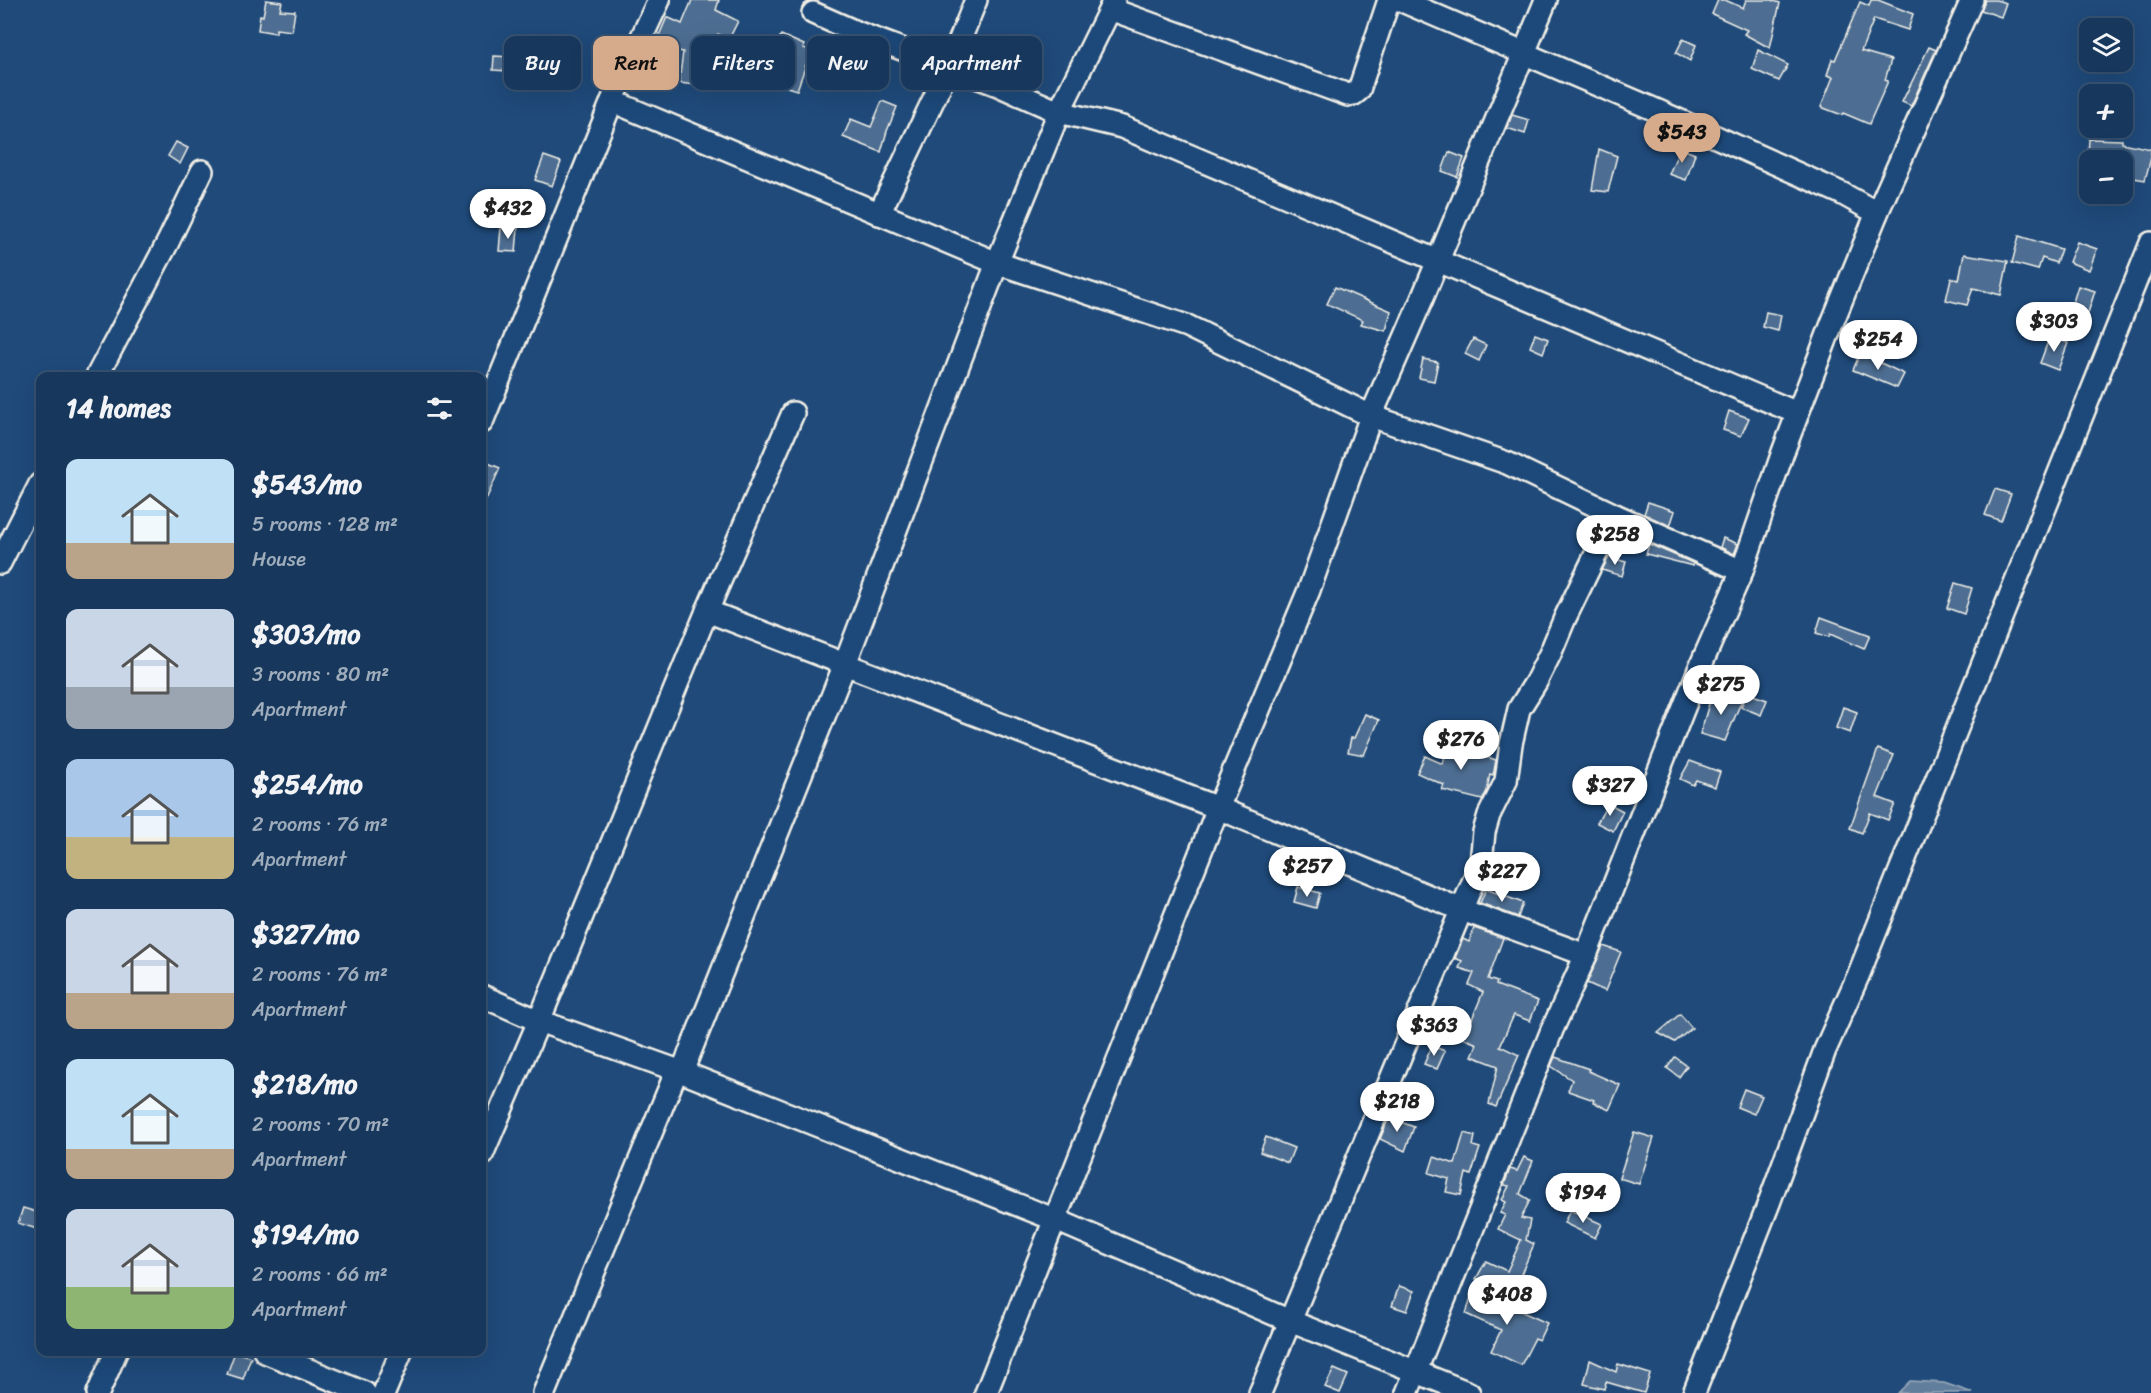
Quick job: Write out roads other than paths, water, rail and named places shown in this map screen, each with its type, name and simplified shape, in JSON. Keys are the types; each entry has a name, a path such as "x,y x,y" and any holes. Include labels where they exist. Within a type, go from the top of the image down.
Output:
{"street":[{"path":"486,412 612,101 659,0"},
{"path":"961,36 976,0"},
{"path":"544,1393 680,1071 845,664 998,263 1059,112 1112,5 1348,95 1359,90 1389,0"},
{"path":"1400,0 1658,111 1830,188 1877,213"},
{"path":"986,1393 1218,807 1309,590 1371,416 1546,0"},
{"path":"1407,1393 1548,1041 1586,955 1700,667 1742,571 1797,413 1877,213 1972,0"},
{"path":"813,13 901,49"},
{"path":"879,214 938,90"},
{"path":"1005,90 1059,112 1122,127 1797,413"},
{"path":"612,101 998,263 1187,326 1371,416 1507,463 1742,571"},
{"path":"99,372 168,242 202,171"},
{"path":"1694,1393 1769,1203 1825,1050 1858,975 2151,243"},
{"path":"486,1146 707,611 793,413"},
{"path":"0,563 36,492"},
{"path":"1260,1393 1481,863 1484,832 1489,815 1506,780 1519,709 1550,654 1564,618 1615,514"},
{"path":"707,611 1218,807 1462,910 1586,955"},
{"path":"486,998 539,1021 680,1071 1056,1220 1290,1321 1469,1393"},
{"path":"98,1393 114,1356"},
{"path":"275,1356 364,1393"},
{"path":"384,1393 399,1356"}],"water":[{"path":"1910,1381 1944,1383 1973,1393 1898,1393"}]}
